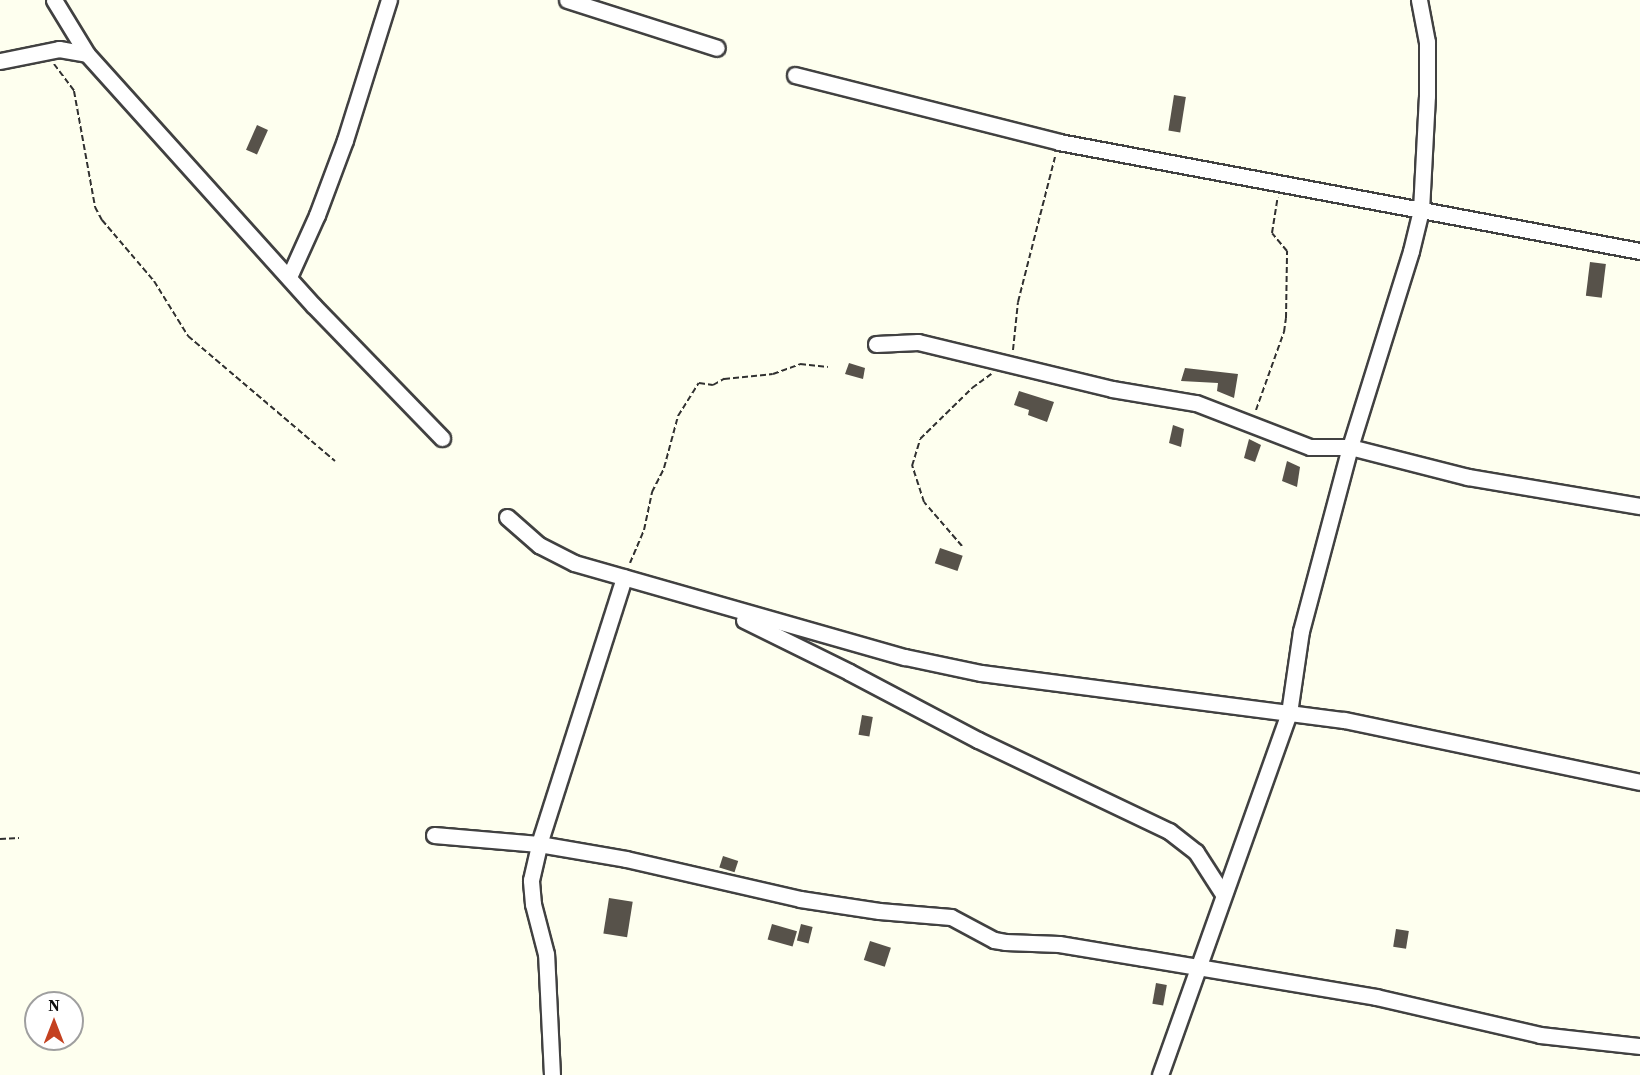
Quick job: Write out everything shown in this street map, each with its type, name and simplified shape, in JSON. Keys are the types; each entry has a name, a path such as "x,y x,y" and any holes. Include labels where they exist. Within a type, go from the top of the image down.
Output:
{"street":[{"path":"54,0 87,54 289,277 442,438"},
{"path":"289,277 317,215 345,140 389,0"},
{"path":"567,0 717,48"},
{"path":"1160,1075 1222,894 1289,712 1301,631 1350,447 1399,291 1421,210 1427,42 1419,0"},
{"path":"0,61 42,50 59,49 87,54"},
{"path":"795,75 1059,142 1640,251"},
{"path":"876,344 918,342 1112,389 1196,403 1310,447 1350,447 1468,477 1640,506"},
{"path":"507,517 539,545 559,557 884,652 981,673 1344,720 1640,782"},
{"path":"552,1075 546,954 533,904 531,880 539,844 624,577"},
{"path":"640,581 749,622 978,740 1170,831 1197,852 1222,894"},
{"path":"434,835 539,844 659,866 800,898 879,911 951,917 994,940 1059,944 1376,997 1540,1035 1640,1046"}],"path":[{"path":"42,50 74,91 94,207 102,220 154,281 188,336 335,461"},
{"path":"962,546 924,502 913,474 915,449 920,440 972,388 1008,364 1018,302 1059,142"},
{"path":"1251,424 1264,381 1284,332 1287,251 1273,237 1272,230 1278,195 1285,184"},
{"path":"624,577 644,530 652,492 664,468 678,416 699,383 713,384 724,379 762,376 800,364 828,367"},
{"path":"0,839 19,838"}],"building":[{"path":"1174,95 1186,97 1180,132 1168,131"},
{"path":"257,125 268,130 257,155 246,150"},
{"path":"1590,262 1606,264 1602,298 1586,296"},
{"path":"849,363 865,368 863,379 845,374"},
{"path":"1185,368 1238,374 1234,398 1217,391 1218,383 1181,381"},
{"path":"1019,391 1054,402 1047,422 1028,415 1029,410 1014,405"},
{"path":"1173,425 1184,429 1181,447 1169,443"},
{"path":"1249,439 1261,445 1255,462 1244,458"},
{"path":"1287,461 1300,467 1297,487 1282,481"},
{"path":"940,548 963,556 957,571 935,563"},
{"path":"862,715 873,717 869,737 859,735"},
{"path":"723,856 738,861 735,872 719,867"},
{"path":"609,898 633,902 627,937 603,934"},
{"path":"772,924 797,931 793,947 768,939"},
{"path":"801,924 813,927 809,943 797,940"},
{"path":"1396,929 1409,931 1406,949 1393,947"},
{"path":"870,941 891,948 885,967 864,960"},
{"path":"1156,983 1167,985 1163,1006 1152,1004"}]}
